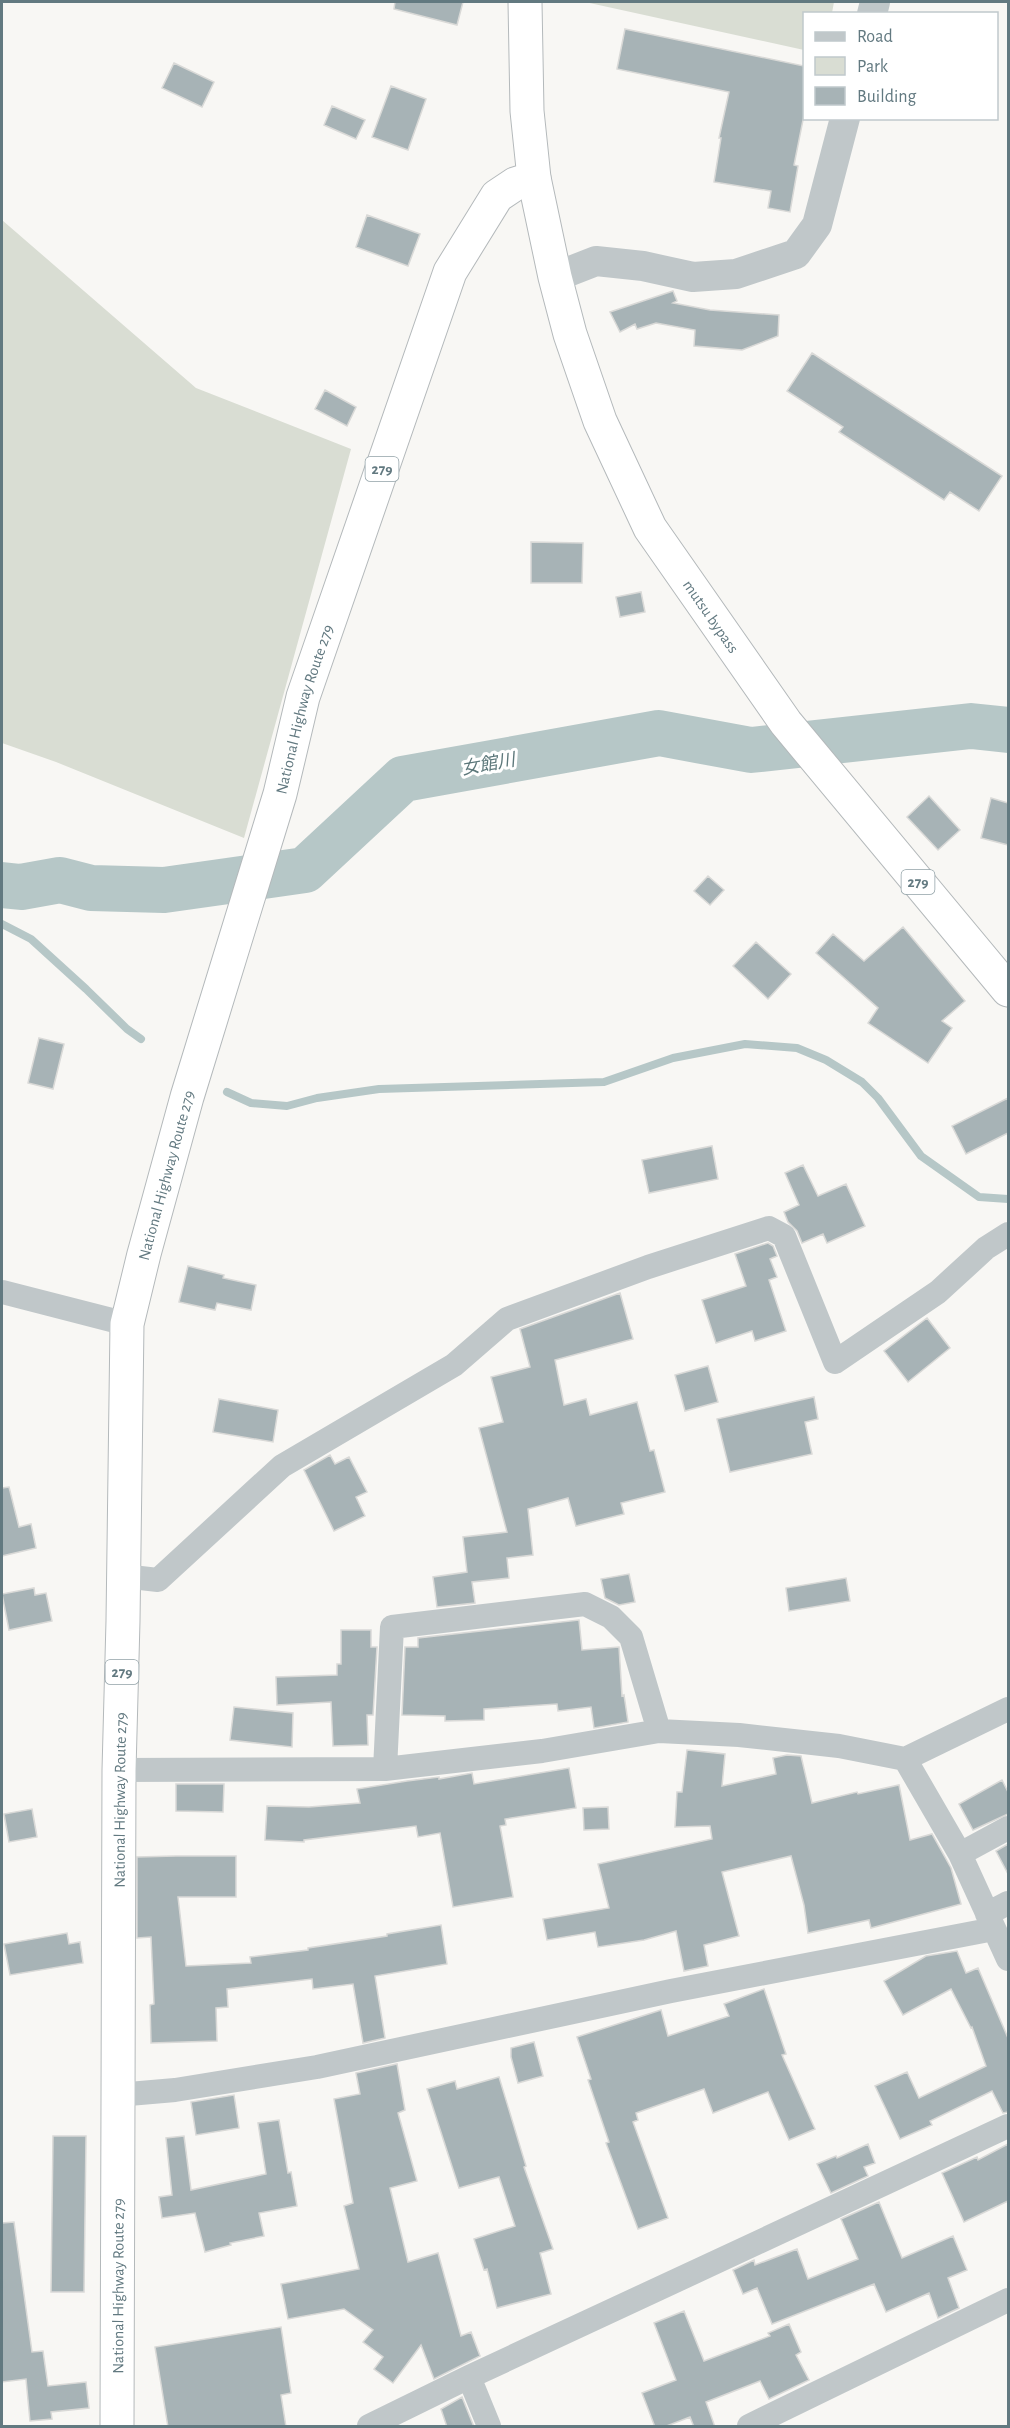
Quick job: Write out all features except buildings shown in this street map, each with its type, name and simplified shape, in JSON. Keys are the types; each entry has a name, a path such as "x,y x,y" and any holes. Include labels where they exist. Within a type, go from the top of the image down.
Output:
{"highway":[{"name":"279","path":"525,2 527,111 534,178"},
{"name":"mutsu bypass","path":"534,178 555,278 570,334 600,421 650,528 786,723 1008,990"},
{"name":"National Highway Route 279","path":"117,2427 119,1770 127,1324 187,1097 280,794 303,697 450,272 497,196 515,184 534,178"}],"street":[{"path":"555,278 596,261 643,266 693,277 736,274 796,254 817,225 844,120"},
{"path":"123,1576 158,1580 282,1466 454,1365 507,1319 648,1267 769,1228 784,1236 835,1362 938,1292 986,1248 1008,1234"},
{"path":"2,1292 127,1324"},
{"path":"385,1769 392,1627 585,1604 611,1617 631,1637 659,1731"},
{"path":"119,1770 385,1769 542,1751 659,1731 739,1735 839,1746 905,1759 1008,1709"},
{"path":"905,1759 960,1854 1008,1959"},
{"path":"960,1854 1008,1828"},
{"path":"117,2095 175,2090 317,2067 671,1991 990,1921 1008,1903"},
{"path":"369,2427 469,2377 1008,2126"},
{"path":"749,2427 1008,2300"},
{"path":"469,2377 489,2427"}],"green space":[{"path":"585,2 834,2 832,12 803,12 803,50"},
{"path":"2,220 196,388 351,449 244,838 56,762 2,743"}],"waterway":[{"name":"女館川","path":"2,885 21,887 60,880 91,888 164,890 305,870 403,779 659,733 751,750 971,726 1008,730"},
{"path":"2,924 31,939 127,1029 141,1039"},
{"path":"227,1092 251,1103 287,1106 317,1098 379,1089 604,1082 673,1058 745,1044 797,1048 826,1060 862,1082 878,1098 921,1156 979,1197 1008,1199"}]}
